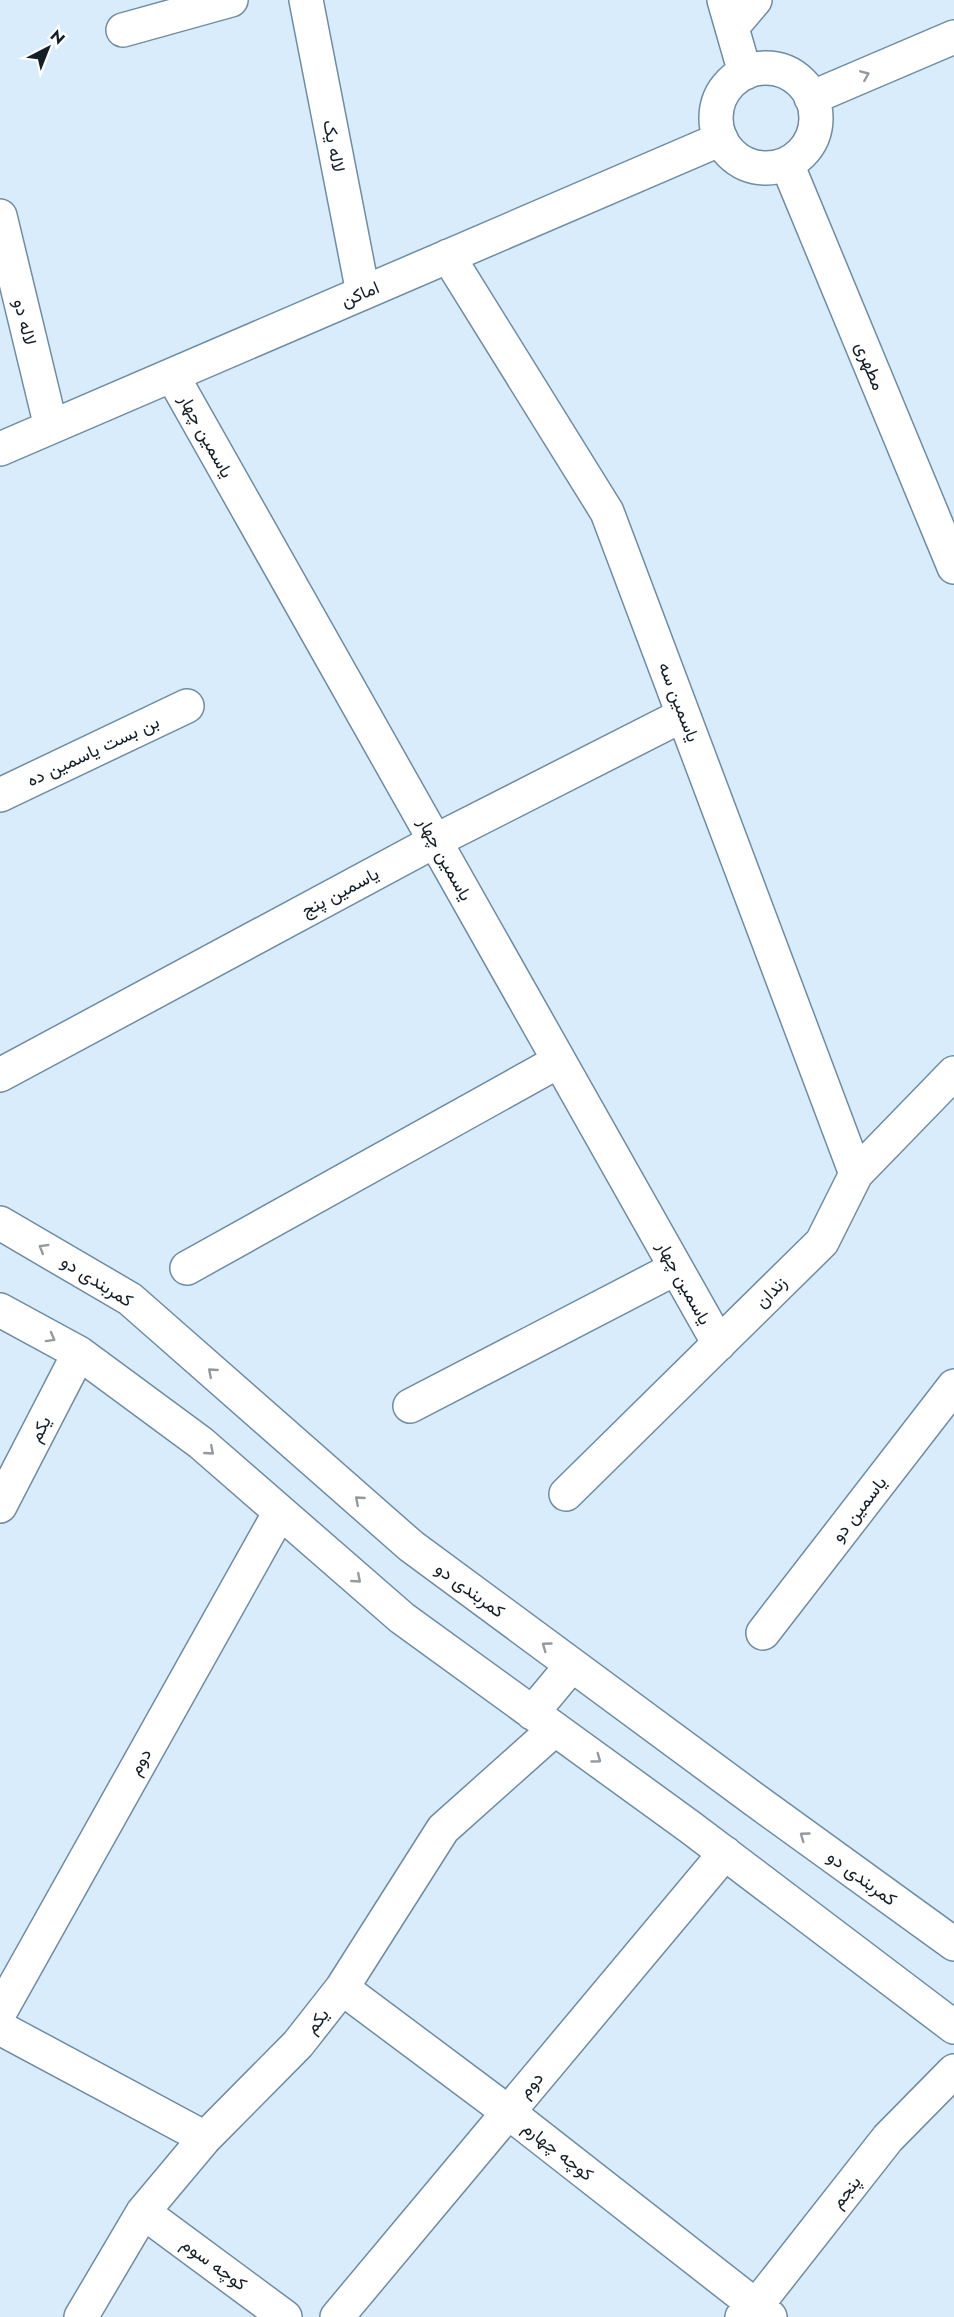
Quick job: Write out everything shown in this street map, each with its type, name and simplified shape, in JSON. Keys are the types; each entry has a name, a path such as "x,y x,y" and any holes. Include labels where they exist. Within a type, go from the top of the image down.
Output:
{"street":[{"path":"123,30 231,0"},
{"name":"لاله یک","path":"306,0 363,293"},
{"path":"745,73 728,13 754,0"},
{"path":"812,98 954,37"},
{"path":"758,69 783,71 804,87 812,98 816,110 813,136 798,157 787,164 761,168 749,165 737,159 720,139 716,120 719,101 725,89 745,73 758,69"},
{"name":"اماکن","path":"0,449 720,139"},
{"name":"مطهری","path":"787,164 954,567"},
{"name":"لاله دو","path":"0,216 51,427"},
{"name":"یاسمین سه","path":"448,256 607,512 856,1174"},
{"name":"یاسمین چهار","path":"172,375 719,1344"},
{"name":"بن بست یاسمین ده","path":"0,795 187,706"},
{"name":"یاسمین پنج","path":"0,1075 435,841 684,715"},
{"path":"187,1268 559,1061"},
{"name":"زندان","path":"566,1494 822,1242 856,1174 954,1073"},
{"name":"کمربندی دو","path":"0,1223 130,1299 411,1546 954,1944"},
{"path":"410,1406 676,1268"},
{"path":"0,1310 79,1353 201,1443 402,1618 725,1853 954,2027"},
{"name":"یکم","path":"0,1506 79,1353"},
{"name":"یاسمین دو","path":"763,1633 954,1386"},
{"name":"دوم","path":"0,2012 280,1512"},
{"name":"یکم","path":"81,2317 143,2212 205,2138 298,2044 342,1988 442,1829 543,1721 572,1665"},
{"name":"دوم","path":"337,2317 725,1853"},
{"name":"کوچه چهارم","path":"342,1988 508,2112 756,2313"},
{"path":"0,2028 205,2138"},
{"name":"پنجم","path":"756,2313 888,2138 954,2071"},
{"name":"کوچه سوم","path":"143,2212 285,2317"}]}
